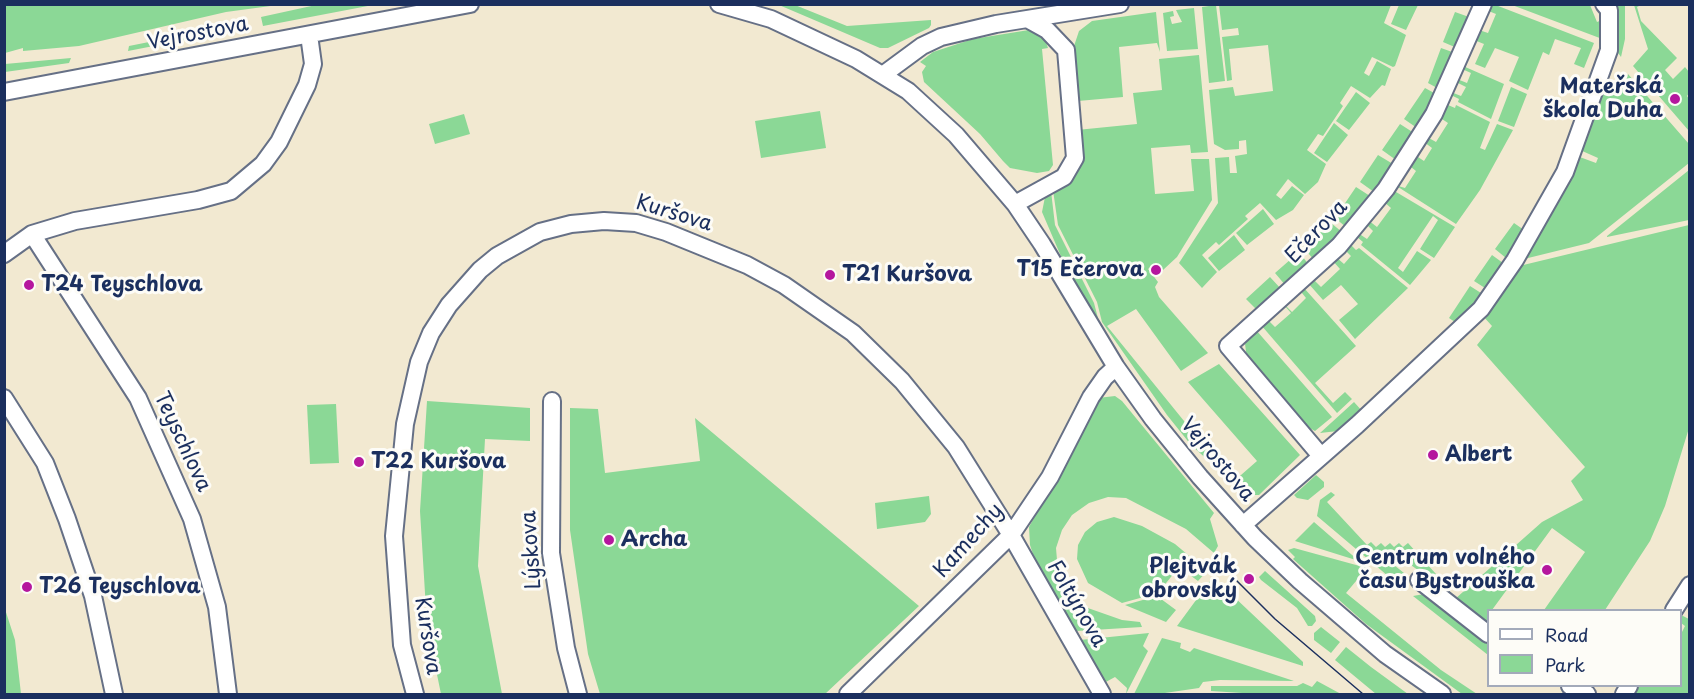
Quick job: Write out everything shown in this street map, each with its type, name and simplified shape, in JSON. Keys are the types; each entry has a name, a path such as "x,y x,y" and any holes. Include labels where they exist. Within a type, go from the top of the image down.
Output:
{"street":[{"name":"Vejrostova","path":"4,92 470,4"},
{"name":"Vejrostova","path":"719,4 740,9 800,31 884,74 909,91 956,135 1015,204 1042,244 1116,368 1153,419 1243,525 1300,581 1385,654 1442,694"},
{"path":"884,74 922,46 941,37 1120,4"},
{"name":"Ečerova","path":"1322,456 1228,346 1339,246 1386,189 1434,114 1483,4"},
{"path":"1243,525 1482,309 1515,260 1565,172 1609,50 1609,10 1604,4"},
{"path":"1015,204 1064,177 1075,158 1066,50 1047,30 1029,20"},
{"path":"4,254 32,234 92,216 198,200 231,191 263,164 279,142 310,75 313,64 309,35"},
{"name":"Kuršova","path":"415,694 402,645 394,536 405,424 419,363 432,333 449,305 480,270 506,250 540,232 571,224 604,221 636,223 687,239 747,265 784,285 841,322 902,381 956,447 1011,535"},
{"name":"Teyschlova","path":"32,234 138,398 192,519 217,607 228,694"},
{"name":"Kamechy","path":"850,692 1011,535 1050,477 1091,397 1105,377 1116,368"},
{"path":"4,398 45,463 67,519 93,596 114,694"},
{"name":"Lýskova","path":"552,401 551,554 566,648 578,694"},
{"name":"Foltýnova","path":"1011,535 1102,694"},
{"path":"1419,580 1487,633"},
{"path":"1675,609 1689,585"},
{"path":"1572,687 1587,694"}],"green space":[{"path":"1493,4 1594,43 1584,68 1574,64 1581,48 1555,39 1549,55 1543,52 1528,90 1509,81 1519,57 1495,48 1485,68 1475,64 1484,44 1474,40 1479,30 1488,33 1496,14 1486,10 1489,5"},
{"path":"4,5 278,5 226,12 79,46 23,51 23,48 5,53"},
{"path":"316,5 373,5 263,26 261,17"},
{"path":"779,5 795,5 847,26 931,20 931,25 888,48 880,48"},
{"path":"1216,5 1225,81 1209,83 1202,7"},
{"path":"1219,5 1391,5 1384,23 1406,35 1395,66 1372,57 1364,73 1369,76 1377,61 1391,69 1385,86 1382,85 1370,98 1351,86 1340,103 1343,106 1323,136 1318,134 1307,150 1326,164 1318,182 1305,194 1288,179 1276,195 1281,199 1292,186 1304,195 1293,210 1276,220 1260,203 1245,216 1248,219 1219,245 1216,242 1202,255 1217,272 1202,288 1179,263 1218,203 1215,158 1229,157 1230,173 1237,173 1235,156 1247,154 1246,140 1239,141 1239,149 1225,150 1214,144 1209,90 1233,87 1235,96 1273,91 1268,45 1229,49 1232,80 1227,81 1222,37 1239,35 1238,28 1222,30"},
{"path":"1399,5 1418,5 1406,30 1391,24"},
{"path":"1512,5 1590,5 1597,22 1602,20 1605,40"},
{"path":"1611,5 1625,5 1625,39 1621,57 1616,50 1618,25"},
{"path":"1634,5 1641,5 1637,7 1641,21 1677,58 1665,70 1673,79 1685,67 1689,72 1687,96 1689,99 1689,131 1633,66 1648,49"},
{"path":"1194,8 1198,49 1167,51 1163,13 1173,11 1174,16 1170,17 1172,24 1182,22 1176,10"},
{"path":"1156,12 1160,52 1157,43 1119,47 1123,97 1078,101 1073,49 1079,31 1092,21"},
{"path":"1455,12 1469,17 1457,48 1443,42"},
{"path":"209,30 210,35 128,51 129,46"},
{"path":"1029,30 1045,39 1048,48 1042,49 1053,165 1049,171 1037,173 1010,168 980,134 924,82 922,72 926,66 920,62 933,52 973,39"},
{"path":"1441,48 1455,53 1439,89 1428,83"},
{"path":"1199,55 1208,152 1191,153 1190,145 1151,148 1155,194 1194,191 1191,159 1209,159 1212,200 1177,257 1163,270 1156,263 1148,269 1158,282 1155,287 1159,297 1208,353 1181,371 1136,309 1107,326 1214,458 1210,462 1191,445 1167,415 1102,322 1097,302 1058,225 1053,190 1077,130 1137,124 1133,93 1162,90 1159,59"},
{"path":"71,58 69,63 5,72 5,64"},
{"path":"1463,66 1504,84 1491,119 1458,102 1459,99 1453,96 1449,98 1451,92 1461,96 1466,87 1456,82 1457,79 1467,83 1471,73 1462,69"},
{"path":"1628,74 1689,144 1689,163 1589,243 1520,260 1577,156 1596,163 1598,158 1580,150 1607,80 1625,84"},
{"path":"1511,87 1527,94 1514,127 1498,121"},
{"path":"1425,88 1436,94 1417,128 1404,119"},
{"path":"1356,92 1370,103 1349,130 1336,121"},
{"path":"1447,101 1448,105 1455,108 1456,105 1490,122 1480,148 1485,150 1497,124 1513,130 1480,190 1456,224 1395,185 1405,188 1416,171 1411,167 1408,169 1415,155 1424,161 1432,148 1424,142 1427,137 1436,142 1448,123 1439,117"},
{"path":"820,111 826,148 761,158 755,121"},
{"path":"464,114 470,134 435,144 429,124"},
{"path":"1334,123 1348,135 1327,162 1314,153"},
{"path":"1400,124 1414,133 1396,160 1382,150"},
{"path":"1378,155 1393,164 1374,192 1360,182"},
{"path":"1689,170 1689,220 1607,237 1607,236"},
{"path":"1356,187 1370,196 1346,227 1335,218"},
{"path":"1391,189 1455,227 1434,258 1420,249 1438,220 1433,216 1398,268 1403,272 1417,251 1431,260 1410,285 1361,245 1363,242 1357,237 1353,238 1358,233 1367,239 1373,231 1365,223 1368,220 1377,227 1391,208 1383,201"},
{"path":"1051,191 1055,225 1094,303 1099,322 1063,261 1042,212 1045,197"},
{"path":"1263,209 1274,224 1247,245 1236,233"},
{"path":"1331,223 1342,232 1314,260 1303,247"},
{"path":"1514,223 1524,230 1506,258 1495,249"},
{"path":"1689,225 1689,428 1665,506 1650,541 1606,609 1545,609 1585,552 1552,528 1493,609 1487,609 1487,624 1455,599 1542,522 1583,500 1571,481 1585,467 1477,345 1492,326 1482,315 1515,267"},
{"path":"1234,235 1245,250 1219,271 1208,258"},
{"path":"1351,241 1351,245 1356,250 1359,248 1408,288 1355,339 1339,320 1358,304 1341,285 1323,300 1308,283 1313,279 1321,287 1340,269 1332,260 1336,257 1344,264 1351,256 1344,249"},
{"path":"1299,252 1309,265 1286,286 1275,273"},
{"path":"1492,255 1503,263 1485,288 1474,281"},
{"path":"1270,277 1282,290 1258,311 1246,299"},
{"path":"1470,286 1481,293 1458,324 1449,318"},
{"path":"1304,288 1356,346 1315,383 1333,403 1345,392 1352,399 1337,413 1261,325 1268,320 1275,327 1291,313 1284,305 1287,302 1286,306 1292,312 1306,298 1302,293 1297,293"},
{"path":"1256,330 1332,417 1315,431 1304,425 1247,359 1245,344"},
{"path":"1219,364 1300,455 1259,495 1249,495 1233,482 1257,461 1188,382"},
{"path":"1115,396 1122,401 1214,513 1210,519 1218,546 1214,553 1186,529 1126,498 1108,497 1089,503 1072,515 1062,530 1056,548 1058,572 1073,598 1085,607 1122,620 1140,622 1142,627 1076,631 1035,560 1030,545 1029,527 1035,516 1032,514 1098,398"},
{"path":"427,401 530,408 530,441 485,439 478,566 502,694 441,694 427,626 420,511"},
{"path":"1354,402 1363,412 1338,431 1320,433"},
{"path":"336,404 339,463 310,464 307,405"},
{"path":"570,408 598,409 605,473 700,461 695,418 919,606 825,694 600,694 588,654 570,530"},
{"path":"1316,475 1324,482 1324,487 1308,500 1297,498 1294,495"},
{"path":"1331,492 1335,495 1327,502 1367,545 1371,542 1376,547 1381,543 1385,547 1390,543 1394,547 1399,543 1403,547 1408,543 1436,574 1430,579 1400,557 1394,565 1409,577 1401,587 1317,516 1320,500"},
{"path":"929,496 931,514 925,522 877,529 875,503"},
{"path":"1114,517 1142,526 1175,544 1207,571 1198,581 1179,567 1158,593 1122,603 1088,583 1077,559 1078,545 1085,532 1097,522"},
{"path":"1314,522 1359,561 1295,541"},
{"path":"1294,548 1367,568 1346,593 1441,670 1477,694 1462,694 1366,624 1293,559 1295,557 1288,550"},
{"path":"1265,571 1315,616 1316,621 1312,626 1308,626 1297,608 1261,580 1259,577"},
{"path":"1213,577 1303,662 1303,666 1177,626"},
{"path":"1424,594 1487,640 1487,654 1413,596"},
{"path":"1157,596 1176,610 1166,622 1125,605"},
{"path":"4,606 15,640 21,694 5,694"},
{"path":"1682,616 1689,619 1689,694 1633,694 1637,687 1682,687 1682,632 1685,626 1682,624"},
{"path":"1321,627 1340,642 1331,653 1314,640 1314,633"},
{"path":"1149,633 1143,646 1148,651 1126,694 1127,688 1115,677 1104,683 1080,640"},
{"path":"1162,638 1181,643 1180,648 1190,652 1194,648 1294,681 1220,680 1203,682 1199,688 1158,694 1134,694"},
{"path":"1346,647 1408,694 1376,694 1335,660"},
{"path":"1317,681 1341,694 1258,694 1211,691 1211,686 1297,686 1303,683 1312,687"}],"tram line":[{"path":"1227,571 1275,619 1363,694"}],"place":[{"name":"Mateřská škola Duha","path":"1675,99"},
{"name":"T15 Ečerova","path":"1156,270"},
{"name":"T21 Kuršova","path":"830,275"},
{"name":"T24 Teyschlova","path":"29,285"},
{"name":"Albert","path":"1433,455"},
{"name":"T22 Kuršova","path":"359,462"},
{"name":"Archa","path":"609,540"},
{"name":"Centrum volného času Bystrouška","path":"1547,570"},
{"name":"Plejtvák obrovský","path":"1249,579"},
{"name":"T26 Teyschlova","path":"27,587"}]}
